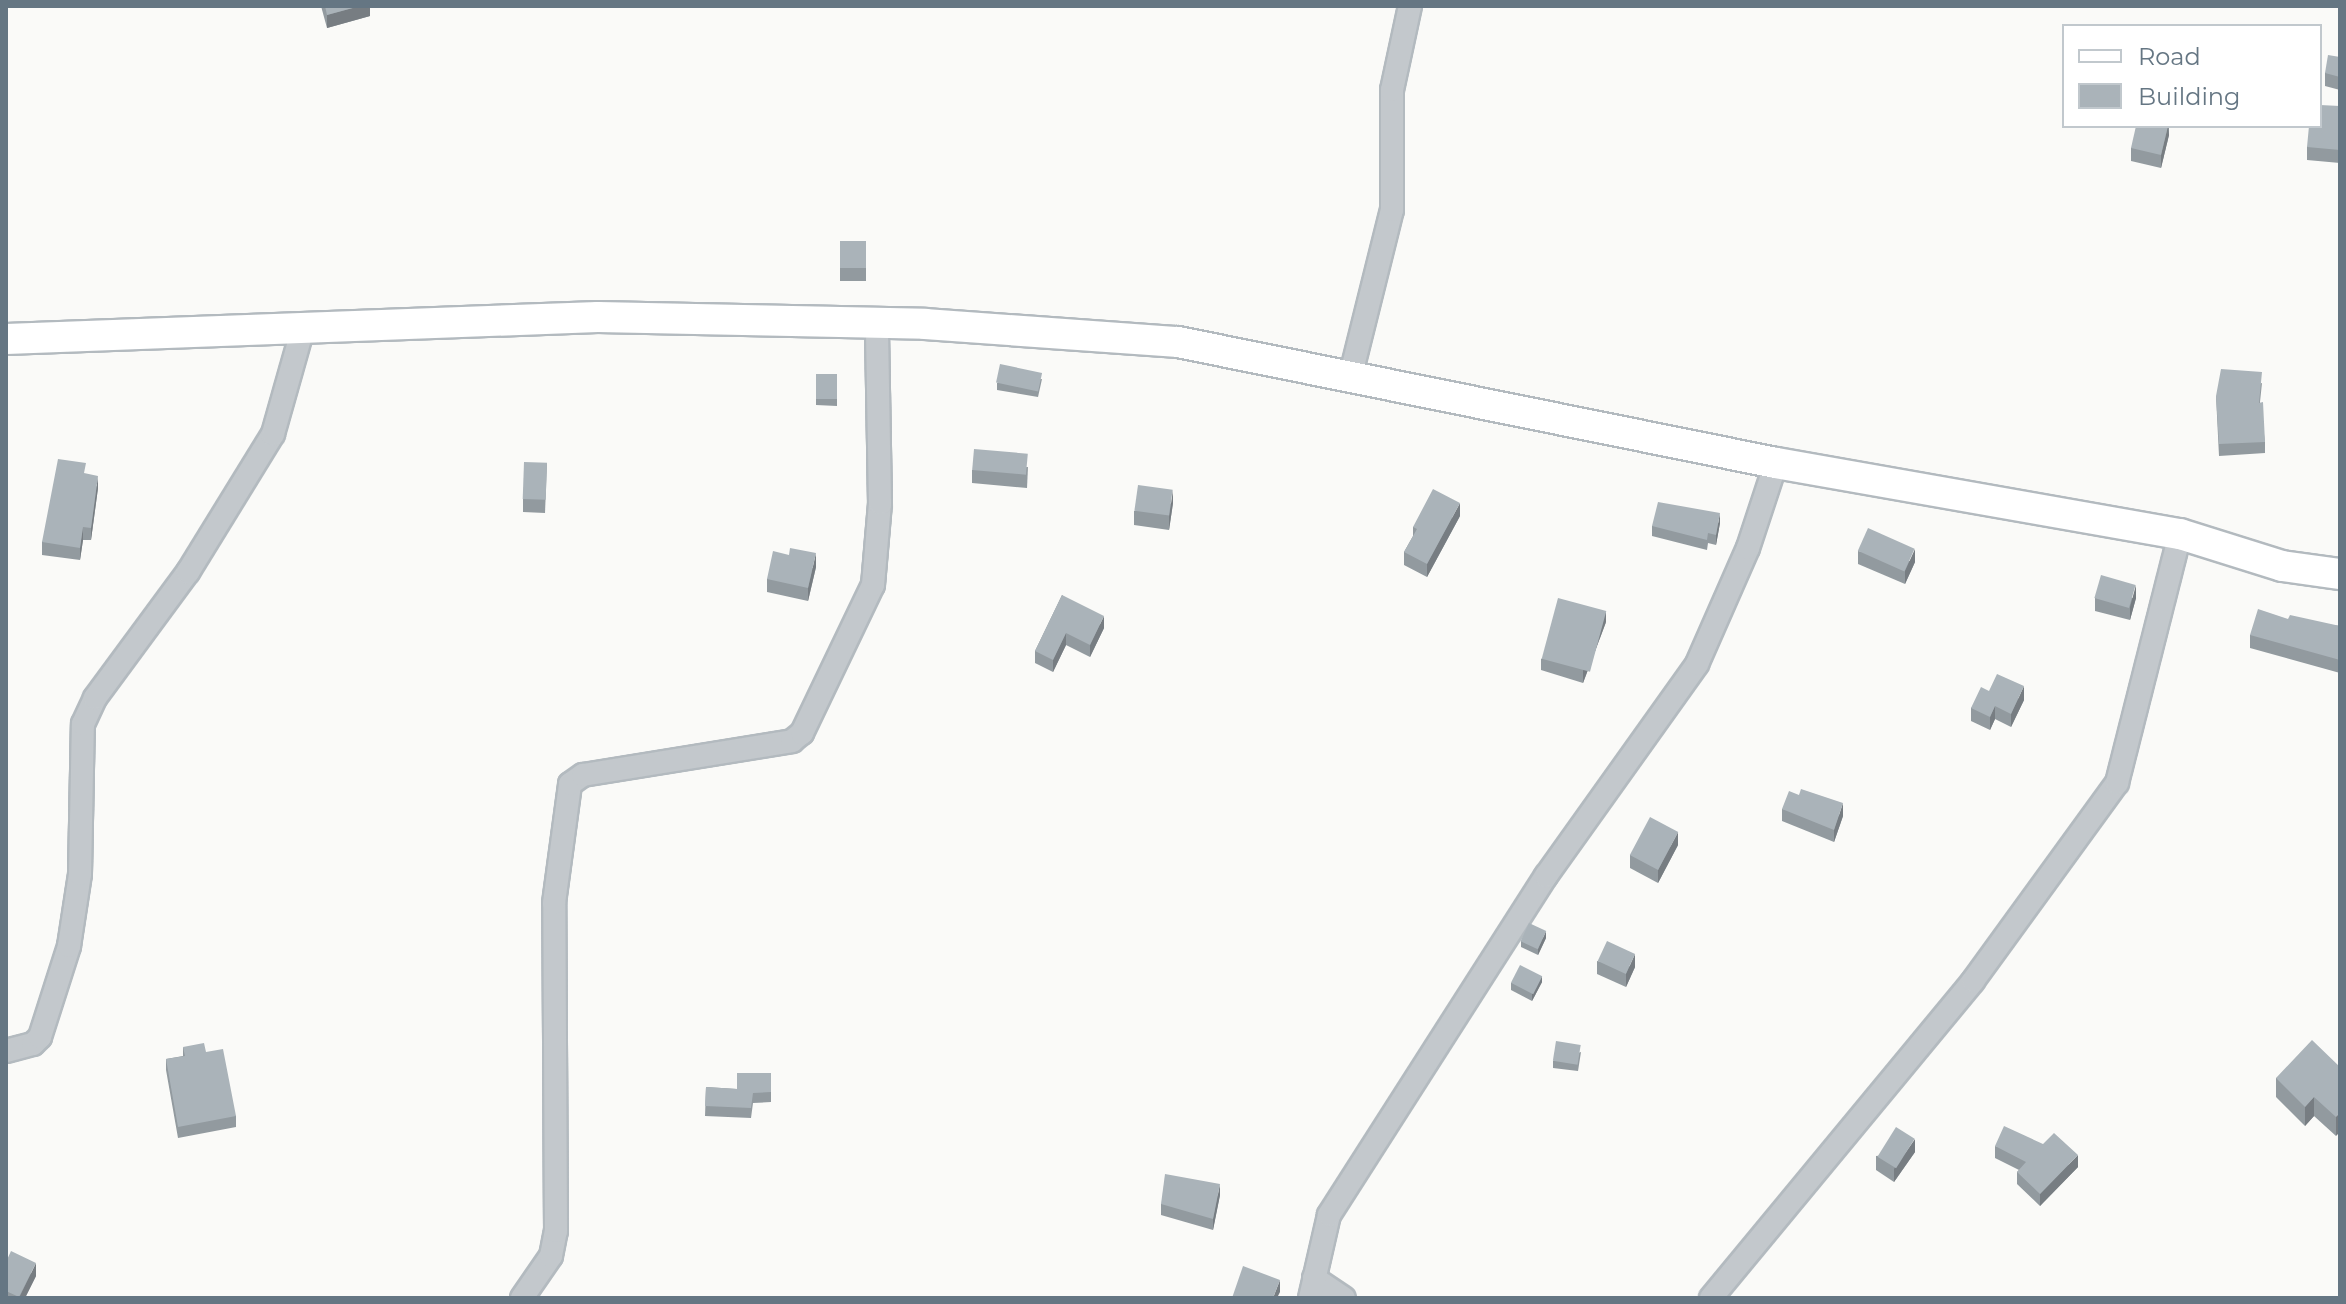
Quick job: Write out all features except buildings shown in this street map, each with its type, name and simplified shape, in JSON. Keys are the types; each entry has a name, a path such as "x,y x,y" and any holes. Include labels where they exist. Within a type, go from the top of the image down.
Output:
{"street":[{"path":"1351,374 1392,210 1392,90 1410,6"},
{"path":"6,339 598,317 877,323 1178,342 1351,374 1776,463 2180,534 2282,566 2340,574"},
{"path":"522,1298 551,1256 556,1231 554,903 570,784 583,775 792,741 802,733 873,585 880,503 877,323"},
{"path":"6,1051 33,1044 40,1037 69,946 80,874 83,724 95,698 188,572 273,434 303,328"},
{"path":"1344,1298 1312,1288 1329,1215 1546,876 1697,664 1748,548 1776,463"},
{"path":"1711,1298 1973,981 2117,783 2180,534"}]}
